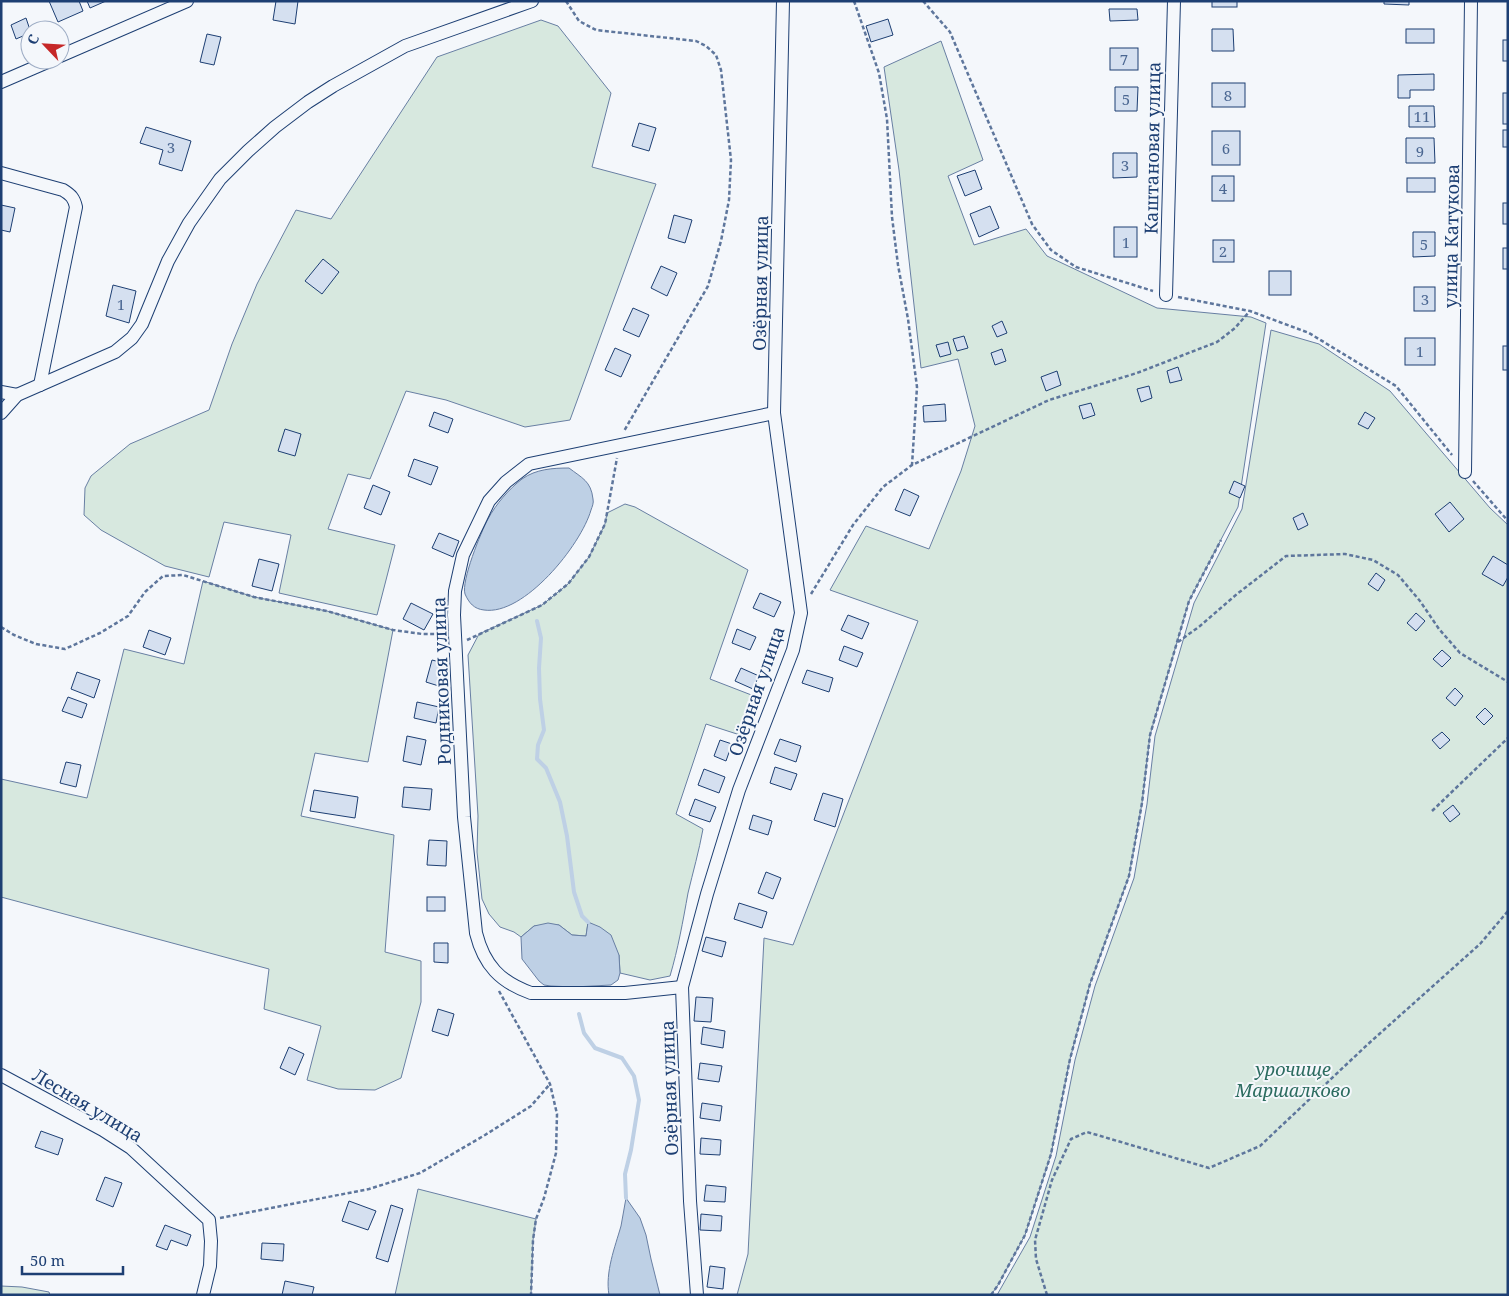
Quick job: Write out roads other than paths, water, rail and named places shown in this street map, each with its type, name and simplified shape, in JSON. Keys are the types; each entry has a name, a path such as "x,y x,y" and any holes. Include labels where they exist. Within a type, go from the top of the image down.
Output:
{"street":[{"path":"70,52 187,1"},
{"path":"1,413 17,395 115,352 132,338 142,324 168,261 189,224 220,179 274,127 333,86 406,46 532,1"},
{"name":"Озёрная улица","path":"697,1295 690,1201 682,986 707,894 739,790 793,650 801,613 774,413 784,1"},
{"name":"Каштановая улица","path":"1166,295 1174,1"},
{"name":"улица Катукова","path":"1466,472 1471,1"},
{"path":"1,82 29,70"},
{"path":"1,173 63,190 74,199 76,208 40,385"},
{"path":"1,392 17,395"},
{"name":"Родниковая улица","path":"682,986 625,993 532,993 508,983 485,959 476,933 465,827 454,615 455,591 463,555 489,501 506,482 529,464 774,413"},
{"name":"Лесная улица","path":"1,1075 103,1130 131,1148 209,1220 211,1241 210,1266 203,1295"}],"water":[{"path":"569,468 588,484 593,500 585,525 576,541 549,575 516,602 500,609 484,610 475,607 470,603 465,594 466,579 472,556 488,519 495,508 512,487 527,476 545,470"},
{"path":"588,922 600,927 611,935 619,955 620,973 618,980 611,985 574,987 544,985 522,959 521,937 534,926 548,923 559,925 572,935 586,936"},
{"path":"626,1198 640,1218 646,1235 660,1295 609,1295 609,1269 621,1226"}],"waterway":[{"path":"537,621 541,638 539,668 540,699 544,730 538,745 537,759 546,768 560,802 567,836 574,892 582,916 588,922"},
{"path":"579,1014 584,1033 595,1048 622,1058 634,1076 639,1100 625,1174 626,1198"}],"park label":[{"name":"урочище Маршалково","path":"1293,1079"}]}
